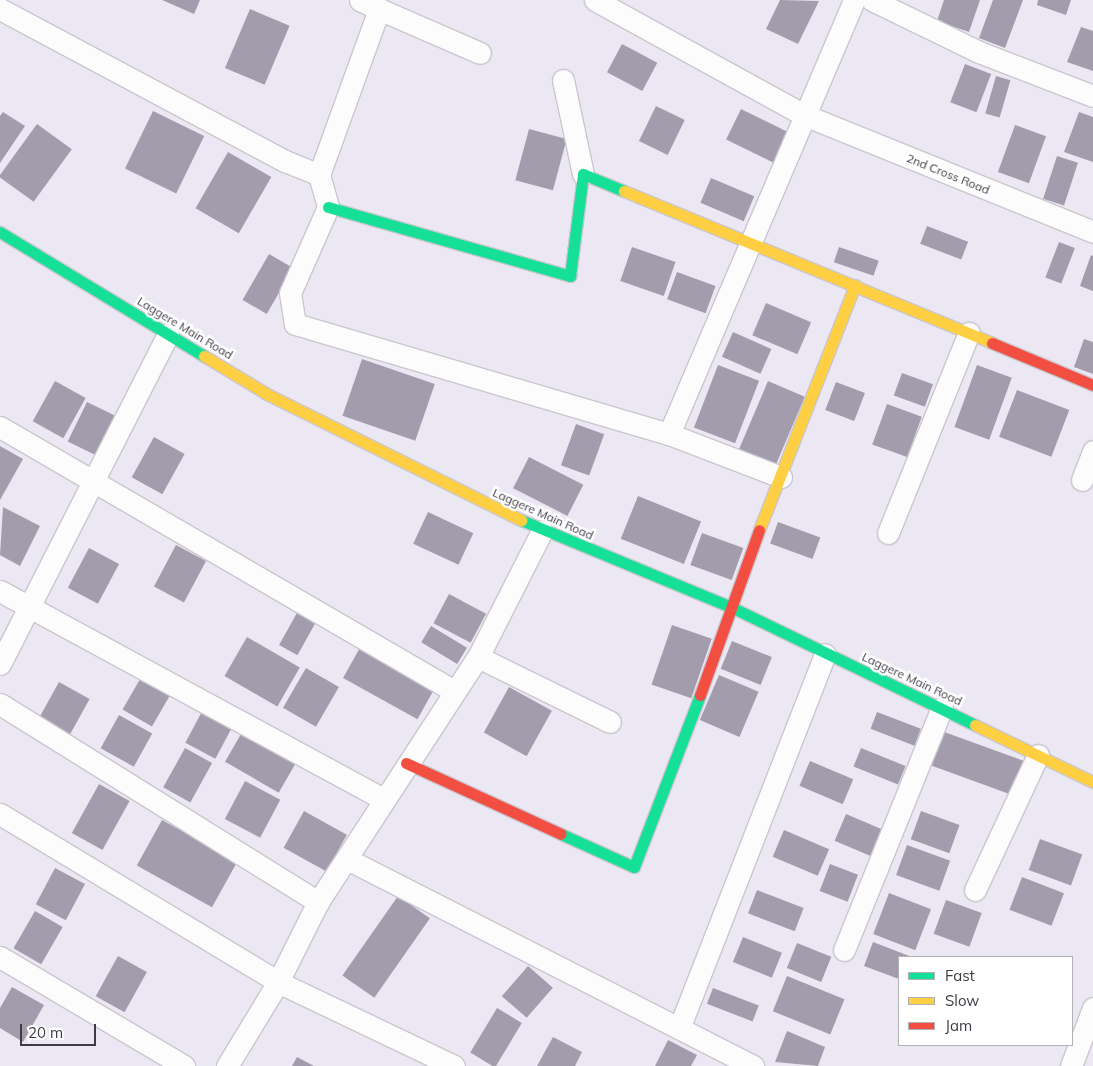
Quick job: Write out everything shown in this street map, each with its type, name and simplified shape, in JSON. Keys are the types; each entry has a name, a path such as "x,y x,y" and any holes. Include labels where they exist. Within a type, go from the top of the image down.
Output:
{"street":[{"name":"2nd Cross Road","path":"595,0 804,115 1093,232"},
{"path":"669,434 854,0"},
{"path":"872,0 979,52 1093,96"},
{"path":"480,53 370,4 319,175 328,207 290,293 295,324 669,434 781,476"},
{"path":"0,9 285,161 319,175"},
{"path":"328,207 570,276 583,174 563,80"},
{"path":"583,174 1093,385"},
{"name":"Laggere Main Road","path":"0,232 268,394 542,531 729,606 1093,782"},
{"path":"406,763 634,867 686,741 729,606 855,286"},
{"path":"888,533 970,333"},
{"path":"0,664 32,609 168,334"},
{"path":"0,427 454,691"},
{"path":"1082,480 1093,451"},
{"path":"228,1066 278,982 318,902 347,859 382,798 478,657 542,531"},
{"path":"0,592 382,798"},
{"path":"680,1026 825,654"},
{"path":"478,657 610,722"},
{"path":"0,704 318,902"},
{"path":"844,950 942,708"},
{"path":"975,890 1038,755"},
{"path":"0,814 278,982 454,1066"},
{"path":"347,859 680,1026 750,1065"},
{"path":"0,957 184,1066"},
{"path":"1071,1066 1093,1008"}],"building":[{"path":"162,0 200,0 194,14"},
{"path":"780,0 819,1 798,44 766,29"},
{"path":"944,0 980,0 969,32 937,21"},
{"path":"993,0 1023,0 1005,48 979,38"},
{"path":"1038,0 1071,0 1066,15 1037,5"},
{"path":"250,9 290,26 265,85 225,68"},
{"path":"1081,27 1093,31 1093,71 1067,62"},
{"path":"622,44 657,63 642,91 607,72"},
{"path":"965,64 991,74 976,112 950,102"},
{"path":"996,76 1010,80 1000,118 985,113"},
{"path":"656,106 685,120 668,155 639,141"},
{"path":"741,109 793,134 778,165 726,140"},
{"path":"153,111 204,136 176,194 125,169"},
{"path":"3,112 25,126 0,163 0,116"},
{"path":"1079,112 1093,117 1093,162 1064,152"},
{"path":"37,124 72,149 34,202 0,177 0,175"},
{"path":"1015,125 1046,136 1029,183 998,172"},
{"path":"529,129 567,139 553,190 515,180"},
{"path":"228,152 271,177 239,233 196,208"},
{"path":"1057,156 1078,163 1064,206 1043,199"},
{"path":"711,178 754,196 744,221 700,203"},
{"path":"927,226 968,242 961,260 920,244"},
{"path":"1059,242 1075,248 1061,284 1045,277"},
{"path":"632,247 675,262 664,296 620,281"},
{"path":"839,247 879,261 874,276 834,262"},
{"path":"269,254 293,268 267,314 243,300"},
{"path":"1091,255 1093,256 1093,291 1080,286"},
{"path":"677,272 716,286 706,313 667,299"},
{"path":"766,303 811,322 797,354 752,335"},
{"path":"733,332 771,349 760,374 722,357"},
{"path":"1084,339 1093,342 1093,374 1074,367"},
{"path":"362,359 435,384 415,441 342,416"},
{"path":"718,365 759,381 735,443 694,428"},
{"path":"977,365 1012,378 989,440 954,427"},
{"path":"902,373 933,384 925,407 894,396"},
{"path":"55,381 86,398 63,438 33,421"},
{"path":"768,381 805,397 776,465 739,449"},
{"path":"836,382 865,393 854,421 825,410"},
{"path":"1017,390 1069,410 1051,457 999,437"},
{"path":"87,402 116,416 96,456 68,442"},
{"path":"887,404 922,417 907,457 872,444"},
{"path":"576,424 604,434 589,476 561,465"},
{"path":"154,437 185,454 162,494 132,477"},
{"path":"0,446 23,459 0,500"},
{"path":"529,457 583,485 567,516 513,488"},
{"path":"638,496 701,521 684,564 621,539"},
{"path":"3,507 40,526 20,566 0,555"},
{"path":"428,512 473,533 459,565 413,544"},
{"path":"778,522 820,537 812,559 770,544"},
{"path":"702,533 743,548 732,580 690,565"},
{"path":"176,545 206,561 184,602 154,586"},
{"path":"89,548 119,564 98,604 68,588"},
{"path":"449,594 486,614 471,643 434,623"},
{"path":"298,611 316,621 297,655 279,645"},
{"path":"672,625 712,639 691,698 651,685"},
{"path":"431,626 467,648 457,664 421,642"},
{"path":"247,637 300,668 277,706 224,676"},
{"path":"732,641 772,657 761,685 721,669"},
{"path":"362,644 436,685 417,719 343,678"},
{"path":"306,668 339,687 316,727 283,708"},
{"path":"143,674 172,691 152,727 122,710"},
{"path":"719,675 759,692 739,737 700,720"},
{"path":"59,682 90,699 70,734 40,717"},
{"path":"509,687 552,711 527,756 484,732"},
{"path":"206,704 236,720 215,759 185,743"},
{"path":"877,712 921,729 914,746 871,729"},
{"path":"119,715 152,733 134,767 101,748"},
{"path":"245,727 299,758 279,793 225,762"},
{"path":"936,729 1027,762 1015,796 924,763"},
{"path":"185,748 212,763 190,802 163,787"},
{"path":"861,748 906,766 898,785 854,767"},
{"path":"810,761 853,779 843,804 799,786"},
{"path":"245,781 280,800 260,838 225,819"},
{"path":"99,784 130,801 102,850 72,833"},
{"path":"304,811 347,835 326,871 284,848"},
{"path":"921,811 960,825 949,853 911,839"},
{"path":"846,814 887,831 875,858 835,841"},
{"path":"162,820 237,862 212,907 137,865"},
{"path":"784,830 829,849 818,876 773,857"},
{"path":"1040,839 1082,854 1071,885 1029,870"},
{"path":"907,845 950,861 939,891 896,875"},
{"path":"830,864 858,875 848,902 820,891"},
{"path":"55,868 85,884 66,920 36,904"},
{"path":"1022,877 1064,893 1051,926 1009,910"},
{"path":"757,890 804,908 795,931 748,913"},
{"path":"889,893 931,909 915,950 873,934"},
{"path":"398,896 430,918 374,998 342,975"},
{"path":"946,900 982,913 969,947 934,934"},
{"path":"35,911 63,927 41,964 14,948"},
{"path":"743,937 782,953 772,978 733,962"},
{"path":"873,942 909,956 898,956 898,979 864,966"},
{"path":"797,943 831,957 821,982 787,968"},
{"path":"118,956 147,972 125,1012 96,996"},
{"path":"528,966 553,988 527,1018 502,996"},
{"path":"787,976 844,999 830,1034 773,1011"},
{"path":"12,987 44,1005 23,1042 0,1028 0,1008"},
{"path":"713,988 759,1006 753,1021 707,1004"},
{"path":"497,1008 522,1023 496,1066 493,1066 470,1053"},
{"path":"787,1031 825,1047 818,1066 775,1062"},
{"path":"553,1037 582,1052 575,1066 537,1066"},
{"path":"668,1040 697,1055 691,1066 655,1066"},
{"path":"297,1057 314,1066 292,1066"}],"traffic: fast":[{"path":"328,207 570,276 583,174 624,191"},
{"path":"0,232 204,356"},
{"path":"521,520 729,606 975,725"},
{"path":"561,834 634,867 700,695"}],"traffic: slow":[{"path":"624,191 992,343"},
{"path":"759,530 855,285"},
{"path":"204,356 267,394 521,520"},
{"path":"975,725 1093,782"}],"traffic: jam":[{"path":"992,343 1093,385"},
{"path":"700,695 759,530"},
{"path":"406,763 561,834"}]}
